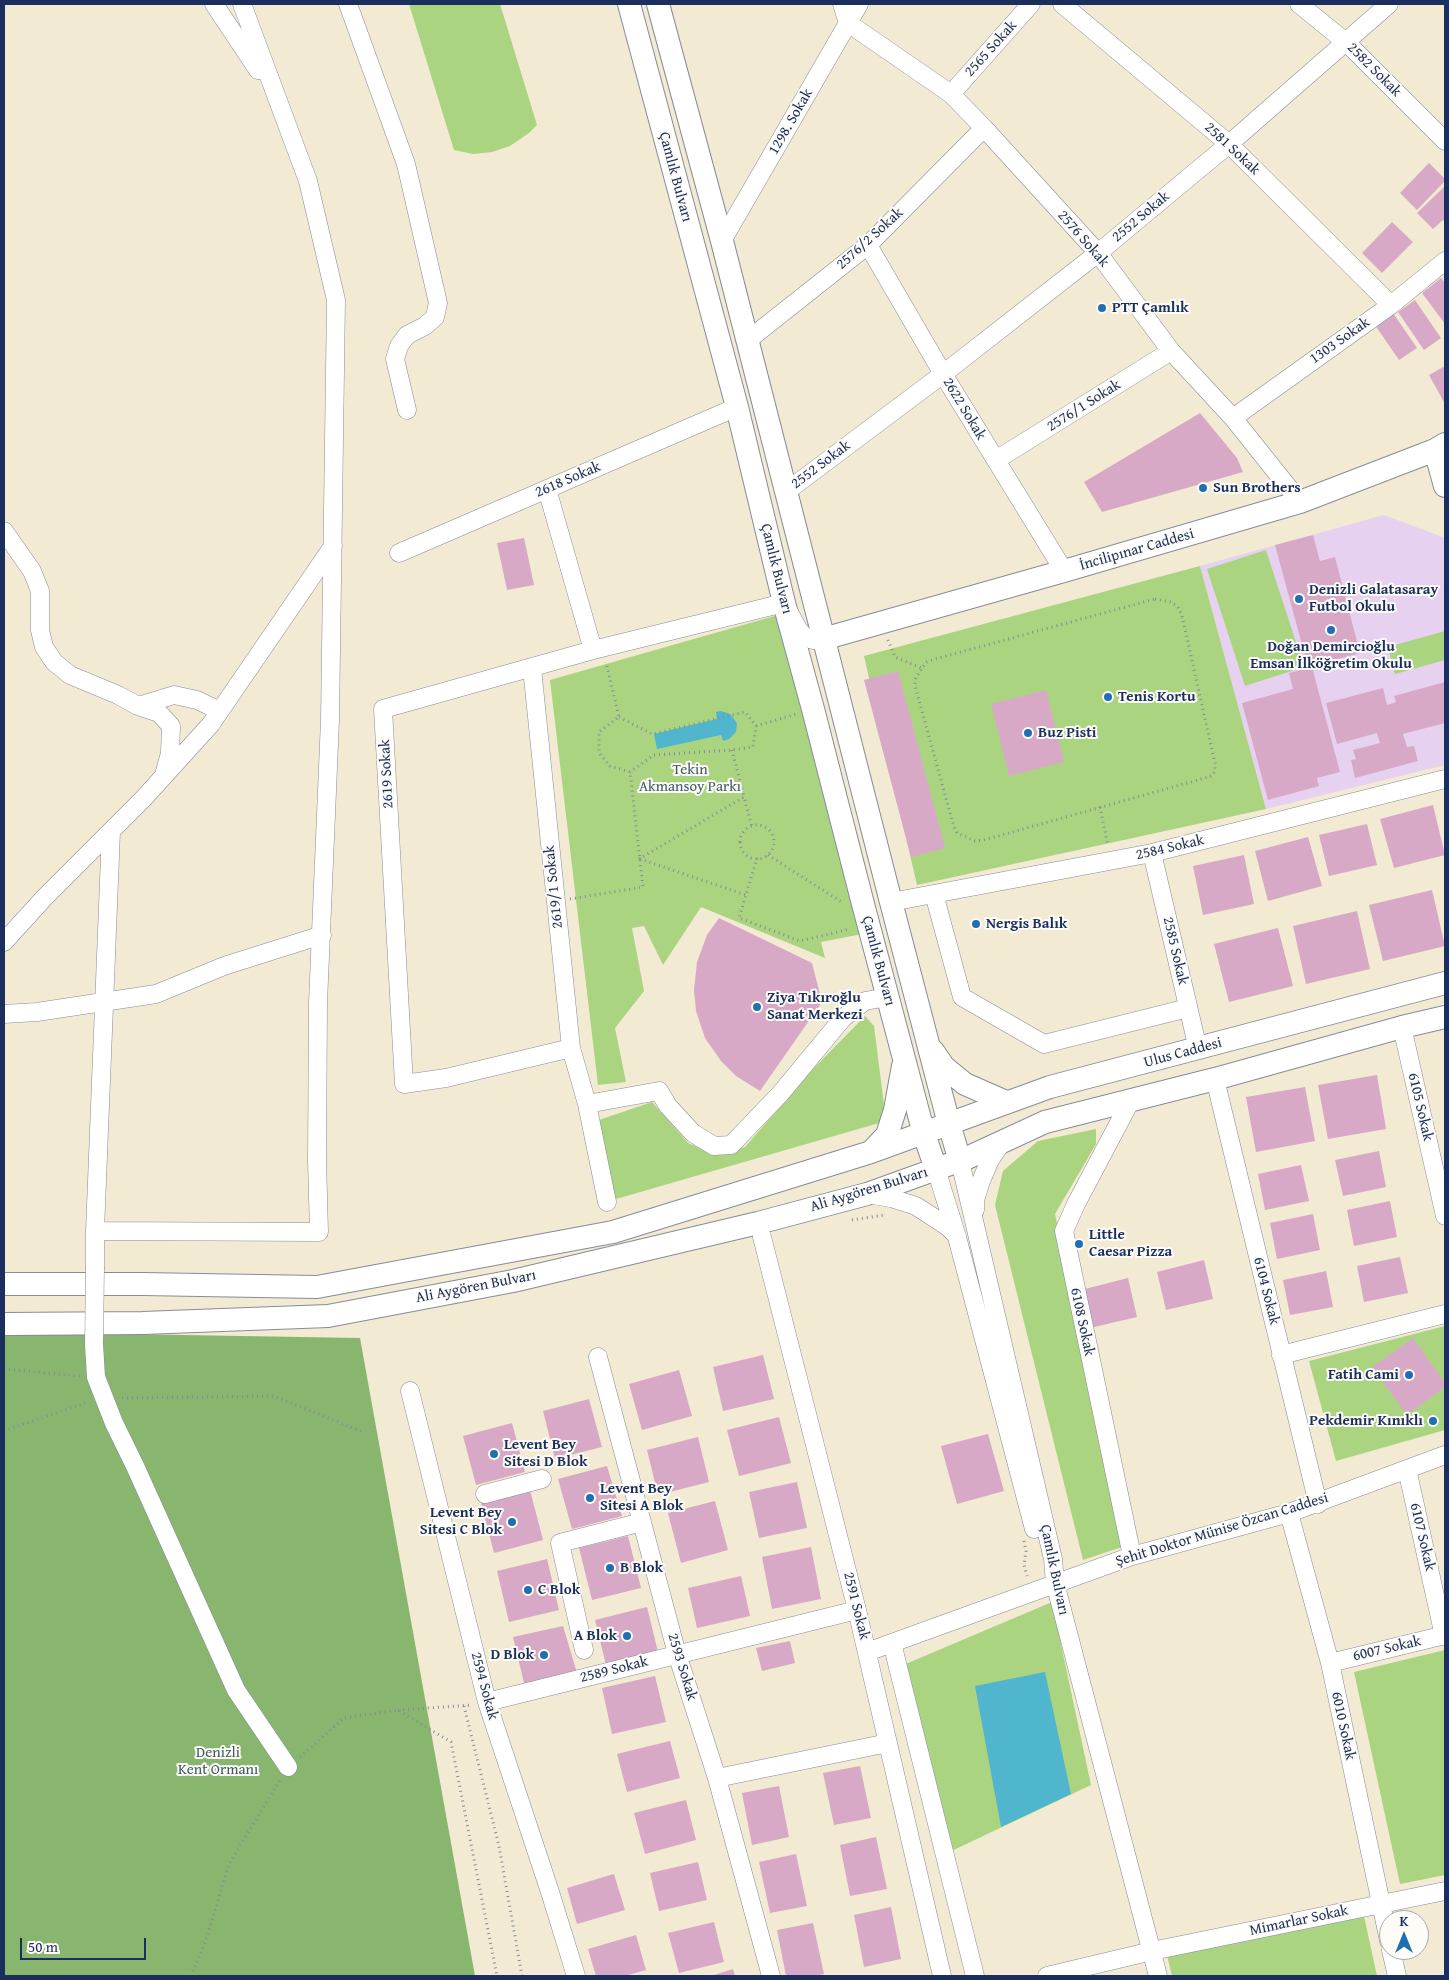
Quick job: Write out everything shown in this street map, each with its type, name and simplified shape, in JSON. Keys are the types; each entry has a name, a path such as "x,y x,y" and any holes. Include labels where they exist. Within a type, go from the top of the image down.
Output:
{"main road":[{"name":"Çamlık Bulvarı","path":"629,4 737,407 784,603 924,1134 936,1169"},
{"name":"Çamlık Bulvarı","path":"661,5 891,902 960,1161"},
{"name":"İncilipınar Caddesi","path":"821,629 848,632 1300,502 1440,447"},
{"path":"1440,447 1445,486"},
{"name":"Ulus Caddesi","path":"924,1134 1050,1087 1198,1050 1445,983"},
{"path":"936,1169 960,1161 1046,1122 1445,1017"},
{"path":"928,1044 944,1067 965,1084 1006,1102"},
{"path":"871,1152 881,1144 895,1110 904,1055"},
{"name":"Ali Aygören Bulvarı","path":"4,1284 317,1287 613,1232 924,1134"},
{"name":"Ali Aygören Bulvarı","path":"4,1324 143,1323 328,1316 513,1281 758,1223 867,1194 936,1169"}],"street":[{"path":"214,4 251,58 278,103"},
{"path":"94,1231 320,1232 317,1160 318,1003 330,720 336,300 308,181 242,4"},
{"path":"348,4 406,164 438,304 435,317 425,326 407,335 399,346 396,359 407,410"},
{"path":"842,4 848,23"},
{"name":"1298. Sokak","path":"722,241 859,4"},
{"name":"2565 Sokak","path":"952,94 1031,4"},
{"name":"2581 Sokak","path":"1062,4 1229,144 1391,305"},
{"name":"2582 Sokak","path":"1299,4 1347,42 1445,141"},
{"name":"2552 Sokak","path":"787,491 943,374 1098,253 1229,144 1389,4"},
{"name":"2576 Sokak","path":"848,23 952,94 1098,253 1171,352 1233,418 1300,502"},
{"name":"2576/2 Sokak","path":"748,340 868,245 984,128"},
{"name":"2622 Sokak","path":"868,245 943,374 1064,571"},
{"name":"1303 Sokak","path":"1233,418 1391,305 1445,261"},
{"name":"2576/1 Sokak","path":"996,460 1171,352"},
{"name":"2618 Sokak","path":"399,553 737,407"},
{"path":"547,489 598,648"},
{"path":"4,531 18,548 32,571 40,592 40,630 44,647 54,662 70,675 118,695 138,706 159,713 171,726 170,753 164,775"},
{"path":"4,942 211,724 333,546"},
{"path":"784,603 798,629 804,636 812,640 821,629"},
{"name":"2619 Sokak","path":"571,1048 446,1078 404,1084 383,709 598,648 784,603"},
{"name":"2619/1 Sokak","path":"532,668 571,1048 587,1104 607,1202"},
{"path":"138,706 174,695 197,700 220,711"},
{"name":"2584 Sokak","path":"891,902 1152,853 1445,779"},
{"path":"111,831 94,1231 94,1344 96,1377 103,1398 236,1690 288,1767"},
{"name":"2585 Sokak","path":"1152,853 1198,1050"},
{"path":"934,894 962,997 1044,1044 1188,1008"},
{"path":"4,1014 37,1012 156,994 224,966 322,935"},
{"path":"587,1104 658,1091 668,1106 693,1134 714,1146 730,1145 780,1094 843,1018 865,1002 888,997"},
{"name":"6105 Sokak","path":"1402,1027 1445,1216"},
{"name":"6104 Sokak","path":"1215,1079 1318,1504"},
{"name":"6108 Sokak","path":"1131,1100 1064,1232 1132,1556"},
{"path":"974,1221 975,1200 980,1181 990,1160 1002,1142"},
{"name":"Çamlık Bulvarı","path":"960,1161 1053,1559 1055,1583 1158,1976"},
{"path":"936,1169 957,1237 1042,1559 1055,1583"},
{"path":"867,1194 891,1198 916,1206 948,1227 957,1237"},
{"name":"2591 Sokak","path":"762,1237 857,1610 942,1976"},
{"path":"1282,1354 1445,1314"},
{"name":"2593 Sokak","path":"598,1357 677,1654 717,1778 771,1976"},
{"name":"2594 Sokak","path":"410,1391 487,1702 576,1976"},
{"name":"Şehit Doktor Münise Özcan Caddesi","path":"867,1652 1132,1556 1318,1504 1445,1455"},
{"name":"6107 Sokak","path":"1407,1469 1445,1636"},
{"path":"485,1494 542,1479"},
{"name":"6010 Sokak","path":"1289,1513 1330,1663 1381,1910"},
{"path":"584,1650 560,1543 642,1522"},
{"name":"2589 Sokak","path":"487,1702 857,1610"},
{"name":"6007 Sokak","path":"1330,1663 1445,1636"},
{"name":"2591 Sokak","path":"892,1643 975,1976"},
{"path":"717,1778 888,1743"},
{"name":"Mimarlar Sokak","path":"1047,1976 1152,1952 1445,1891"},
{"path":"1393,1960 1397,1976"}],"path":[{"path":"1155,599 1171,602 1178,607 1184,625 1215,771 1212,776 975,841 958,833 954,827 915,686 915,679 922,668 927,662 935,659 1155,599"},
{"path":"880,623 895,656 922,668"},
{"path":"598,648 619,717 652,734 745,712 756,726 753,747 654,755 630,772"},
{"path":"756,726 813,709"},
{"path":"619,717 599,732 599,752 610,766 630,772"},
{"path":"732,750 752,827"},
{"path":"556,902 643,887 630,772"},
{"path":"640,859 744,797"},
{"path":"1100,807 1112,861"},
{"path":"763,826 772,834 774,845 772,850 761,859 746,855 740,845 743,833 746,829 752,827 763,826"},
{"path":"768,855 851,908"},
{"path":"757,858 739,918 800,942 869,925"},
{"path":"640,859 746,895"},
{"path":"850,1220 889,1214"},
{"path":"4,1370 96,1377"},
{"path":"4,1431 103,1398 274,1396 363,1432"},
{"path":"1022,1532 1026,1551 1024,1565 1031,1592"},
{"path":"191,1976 207,1937 229,1864 288,1767 344,1718 398,1710 464,1706 487,1702"},
{"path":"464,1706 499,1846 522,1976"},
{"path":"398,1710 451,1742 497,1976"}],"shaded area":[{"name":"Doğan Demircioğlu Emsan İlköğretim Okulu","path":"1384,515 1445,538 1445,765 1266,809 1200,566"}],"green space":[{"path":"409,4 500,4 537,125 529,133 510,146 492,152 473,154 454,150"},
{"path":"1266,550 1304,667 1245,686 1207,569"},
{"path":"1200,566 1266,809 917,885 864,656"},
{"name":"Tekin Akmansoy Parkı","path":"778,615 862,934 821,942 825,958 701,907 663,965 644,926 632,928 644,991 615,1028 626,1082 598,1085 550,680"},
{"path":"1445,631 1445,660 1395,674 1388,647"},
{"path":"865,1016 874,1026 886,1121 616,1199 596,1121 652,1102 688,1143 718,1155 745,1147 814,1068"},
{"path":"1096,1129 1096,1144 1055,1214 1125,1546 1083,1560 995,1205 1003,1171 1038,1141"},
{"path":"1445,1326 1445,1430 1336,1461 1309,1361"},
{"name":"Denizli Kent Ormanı","path":"4,1332 360,1338 475,1976 4,1976"},
{"path":"1052,1602 1091,1785 941,1856 901,1666"},
{"path":"1445,1650 1445,1875 1400,1884 1354,1672"},
{"path":"1364,1916 1377,1976 1172,1976 1167,1955"}],"water":[{"path":"721,711 730,714 737,723 736,732 729,739 723,741 721,735 657,749 654,734 717,719 716,712"},
{"path":"1045,1672 1071,1794 1001,1827 975,1686"}],"building":[{"path":"1429,163 1445,181 1417,210 1400,193"},
{"path":"1445,186 1445,222 1443,220 1433,229 1417,213"},
{"path":"1392,222 1413,242 1382,273 1362,253"},
{"path":"1441,278 1445,283 1445,324 1422,293"},
{"path":"1415,300 1441,338 1424,350 1398,312"},
{"path":"1393,313 1417,348 1399,360 1375,325"},
{"path":"1445,366 1445,404 1429,375"},
{"path":"1200,413 1237,458 1243,472 1102,512 1084,482"},
{"name":"Doğan Demircioğlu Emsan İlköğretim Okulu","path":"1313,535 1320,561 1335,557 1360,653 1308,667 1275,545"},
{"path":"524,538 534,585 507,590 497,543"},
{"path":"1312,667 1340,772 1317,778 1319,786 1268,800 1242,703 1293,689 1289,673"},
{"path":"898,671 945,848 911,857 864,680"},
{"path":"1445,682 1445,723 1403,734 1407,747 1414,746 1418,761 1355,778 1351,760 1356,759 1353,750 1380,743 1377,733 1337,744 1326,703 1383,688 1387,705 1396,702 1394,696"},
{"name":"Buz Pisti","path":"1046,690 1064,762 1009,776 991,704"},
{"path":"1433,805 1445,855 1394,868 1380,819"},
{"path":"1367,824 1377,865 1329,876 1319,835"},
{"path":"1308,837 1322,886 1268,901 1255,851"},
{"path":"1244,855 1254,904 1203,915 1193,866"},
{"path":"1432,890 1445,946 1383,961 1369,905"},
{"path":"1357,911 1370,969 1306,984 1293,926"},
{"name":"Ziya Tıkıroğlu Sanat Merkezi","path":"719,918 812,963 822,1002 760,1091 736,1076 721,1061 705,1038 696,1011 694,990 697,962 707,935"},
{"path":"1278,928 1293,986 1229,1002 1214,944"},
{"path":"1377,1075 1386,1129 1328,1139 1318,1085"},
{"path":"1305,1087 1315,1141 1256,1152 1246,1097"},
{"path":"1379,1151 1386,1187 1343,1196 1335,1160"},
{"path":"1301,1165 1309,1201 1265,1210 1258,1174"},
{"path":"1390,1201 1397,1237 1354,1246 1347,1210"},
{"path":"1313,1214 1320,1250 1277,1259 1270,1223"},
{"path":"1400,1257 1408,1293 1364,1302 1357,1266"},
{"path":"1204,1260 1213,1299 1166,1310 1157,1272"},
{"path":"1326,1271 1333,1307 1290,1315 1283,1280"},
{"path":"1128,1278 1137,1317 1090,1328 1081,1290"},
{"name":"Fatih Cami","path":"1413,1338 1445,1383 1445,1387 1407,1415 1372,1367"},
{"path":"763,1355 774,1399 723,1411 713,1367"},
{"path":"679,1370 692,1416 642,1430 629,1384"},
{"path":"589,1399 602,1447 555,1459 543,1411"},
{"path":"779,1417 791,1463 739,1476 727,1430"},
{"name":"Levent Bey Sitesi D Blok","path":"512,1423 525,1472 476,1485 463,1436"},
{"path":"988,1434 1004,1491 957,1504 941,1446"},
{"path":"698,1437 709,1482 658,1495 647,1450"},
{"name":"Levent Bey Sitesi A Blok","path":"607,1466 622,1516 572,1529 558,1479"},
{"path":"797,1482 807,1528 759,1538 749,1492"},
{"name":"Levent Bey Sitesi C Blok","path":"530,1490 543,1540 494,1553 481,1503"},
{"path":"715,1501 728,1550 681,1563 668,1513"},
{"name":"B Blok","path":"628,1536 641,1588 592,1600 579,1548"},
{"path":"811,1547 821,1599 772,1609 762,1557"},
{"name":"C Blok","path":"547,1559 559,1610 509,1622 497,1571"},
{"path":"741,1576 750,1616 697,1628 688,1588"},
{"name":"A Blok","path":"647,1607 658,1652 606,1665 595,1620"},
{"name":"D Blok","path":"563,1626 577,1673 525,1687 513,1637"},
{"path":"790,1641 795,1663 762,1671 756,1648"},
{"path":"655,1676 666,1722 612,1734 602,1688"},
{"path":"670,1741 680,1778 627,1792 617,1754"},
{"path":"860,1766 871,1818 834,1825 823,1773"},
{"path":"779,1786 789,1837 752,1845 742,1793"},
{"path":"686,1800 696,1840 645,1854 634,1813"},
{"path":"876,1837 887,1889 850,1896 840,1845"},
{"path":"796,1854 807,1906 770,1913 759,1862"},
{"path":"698,1862 707,1900 659,1911 650,1873"},
{"path":"614,1874 625,1910 577,1924 567,1888"},
{"path":"891,1907 901,1959 864,1967 854,1915"},
{"path":"714,1922 724,1962 679,1973 668,1933"},
{"path":"813,1923 824,1974 815,1976 786,1976 777,1930"},
{"path":"636,1935 646,1970 625,1976 596,1976 588,1949"},
{"path":"733,1969 735,1976 711,1976"}],"place":[{"name":"PTT Çamlık","path":"1102,308"},
{"name":"Sun Brothers","path":"1203,488"},
{"name":"Denizli Galatasaray Futbol Okulu","path":"1299,599"},
{"name":"Doğan Demircioğlu Emsan İlköğretim Okulu","path":"1331,630"},
{"name":"Tenis Kortu","path":"1108,697"},
{"name":"Buz Pisti","path":"1028,733"},
{"name":"Nergis Balık","path":"976,924"},
{"name":"Ziya Tıkıroğlu Sanat Merkezi","path":"757,1007"},
{"name":"Little Caesar Pizza","path":"1079,1244"},
{"name":"Fatih Cami","path":"1409,1375"},
{"name":"Pekdemir Kınıklı","path":"1433,1421"},
{"name":"Levent Bey Sitesi D Blok","path":"494,1454"},
{"name":"Levent Bey Sitesi A Blok","path":"590,1498"},
{"name":"Levent Bey Sitesi C Blok","path":"512,1522"},
{"name":"B Blok","path":"610,1568"},
{"name":"C Blok","path":"528,1590"},
{"name":"A Blok","path":"627,1636"},
{"name":"D Blok","path":"544,1655"}]}
